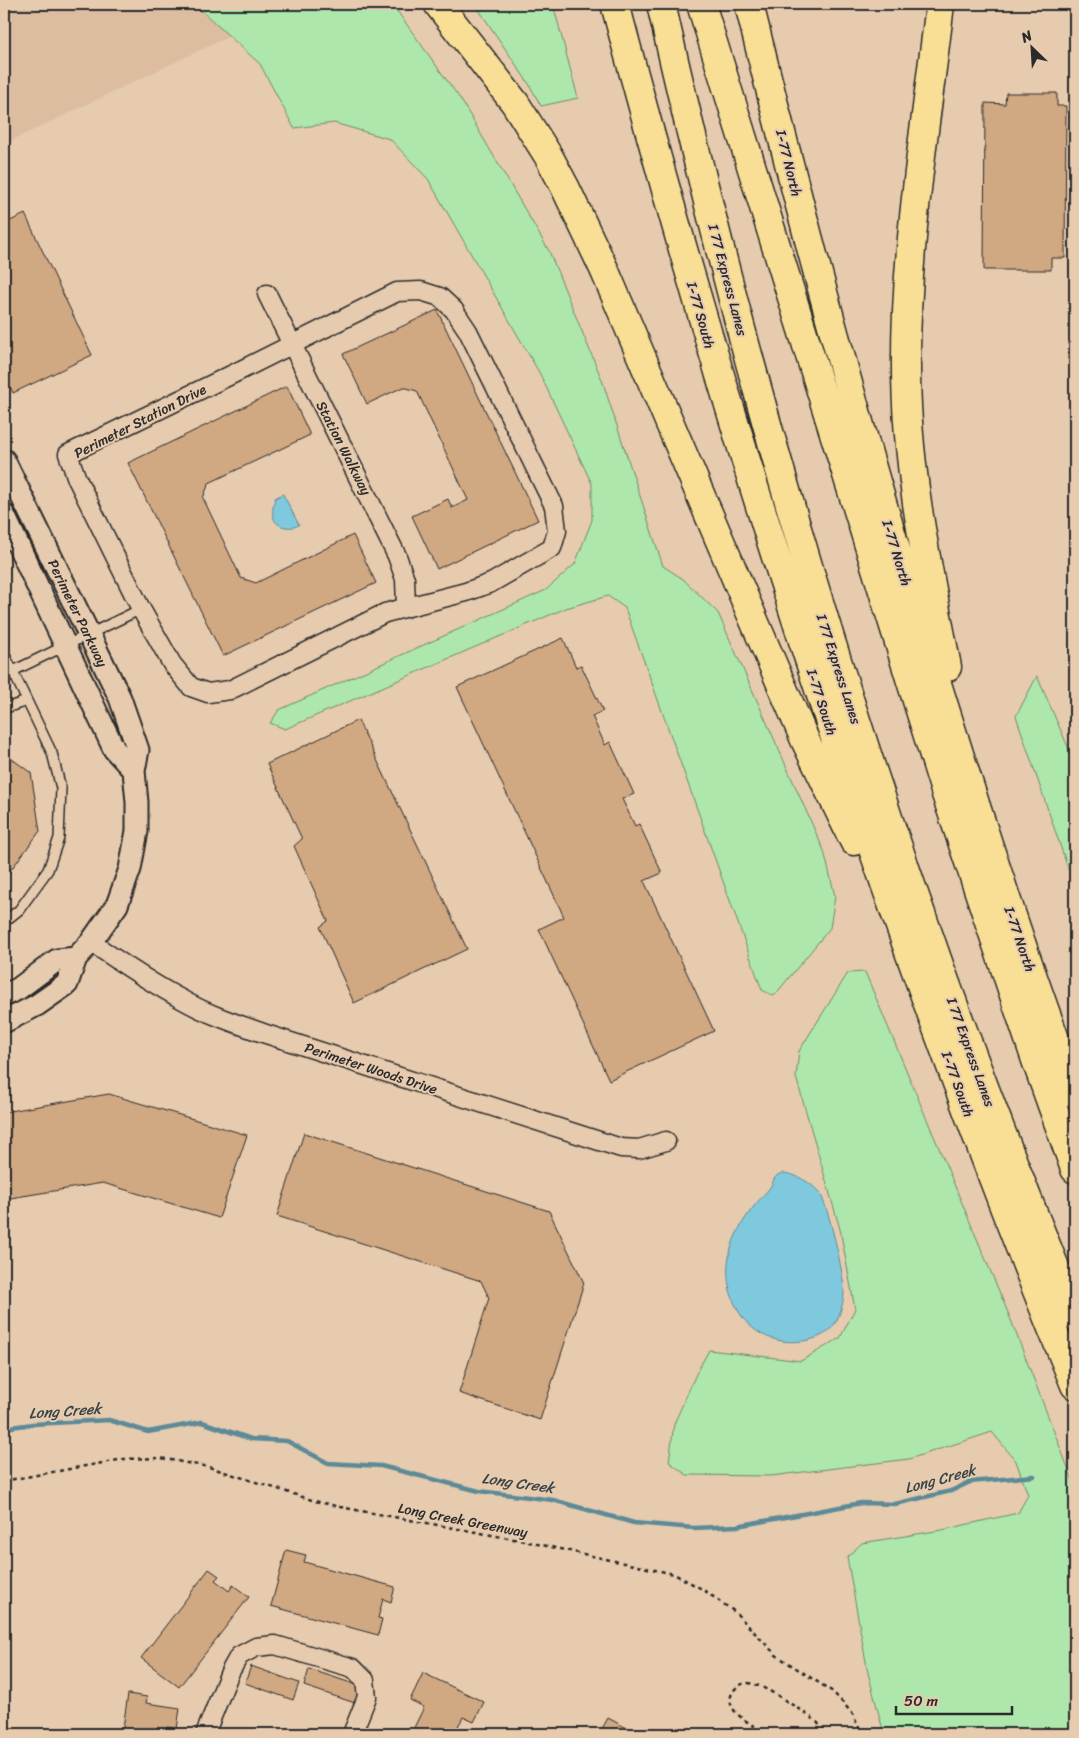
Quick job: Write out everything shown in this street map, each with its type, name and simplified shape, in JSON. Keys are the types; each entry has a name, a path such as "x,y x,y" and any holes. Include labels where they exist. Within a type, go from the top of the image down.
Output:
{"highway":[{"path":"438,4 515,103 550,157 565,186 604,269 805,740 911,959"},
{"name":"I-77 South","path":"615,4 688,269 764,523 837,748 911,959 990,1169 1075,1385"},
{"name":"I 77 Express Lanes","path":"661,4 734,306 766,424 827,631 894,838 938,960 1012,1160 1075,1316"},
{"path":"701,4 946,794 1075,1169"},
{"name":"I-77 North","path":"749,4 810,245 925,647 1018,934 1075,1093"},
{"path":"940,4 909,278 906,370 911,451 923,539 969,786"}],"street":[{"name":"Perimeter Station Drive","path":"421,291 440,297 454,310 468,331 554,506 557,531 552,548 491,583 466,592 406,606 385,613 230,690 208,693 191,687 172,664 141,609 77,479 68,454 292,344 397,292 421,291"},
{"name":"Station Walkway","path":"267,294 397,556 405,579 406,606"},
{"name":"Perimeter Parkway","path":"4,460 120,698 138,750 134,771 137,831 130,869 117,905 92,942 76,958 67,984 37,1005 4,1022"},
{"name":"Perimeter Parkway","path":"4,515 114,749 134,771"},
{"name":"Perimeter Woods Drive","path":"92,942 146,979 184,1001 219,1017 266,1034 621,1148 639,1149 666,1141"},
{"path":"4,995 18,989 56,960 76,958"},
{"path":"205,1734 230,1672 239,1656 256,1647 275,1644 353,1668 365,1680 367,1697 352,1734"}],"lane":[{"path":"13,671 66,647 141,609"},
{"path":"4,653 52,752 61,788 59,838 48,870 19,910 4,922"},
{"path":"4,707 27,701"}],"path":[{"name":"Long Creek Greenway","path":"4,1481 124,1458 160,1458 209,1467 315,1501 340,1507 514,1539 674,1574 735,1612 767,1647 790,1665 823,1684 839,1697 852,1713 862,1734"},
{"path":"769,1734 742,1718 733,1708 731,1704 732,1694 739,1686 748,1683 762,1687 818,1722 826,1734"}],"shaded area":[{"path":"4,4 198,4 238,32 4,144"}],"green space":[{"path":"194,4 392,4 461,100 549,251 602,380 663,566 683,579 718,613 824,851 835,896 830,928 774,996 762,990 625,608 608,596 566,608 285,729 270,723 279,710 546,590 575,564 592,520 592,484 540,374 428,179 390,139 334,123 294,128 260,64"},
{"path":"475,4 553,4 578,98 541,106 529,84"},
{"path":"1037,676 1075,763 1075,889 1016,716"},
{"path":"865,972 1009,1315 1075,1486 1075,1734 884,1734 868,1673 847,1557 862,1543 942,1530 1018,1513 1028,1495 1016,1461 992,1432 909,1459 771,1476 687,1475 669,1462 674,1424 709,1350 801,1361 840,1338 855,1309 840,1229 796,1077 799,1051 848,973"}],"water":[{"path":"283,494 299,525 287,527 279,525 274,519 275,498"},
{"path":"783,1173 802,1179 819,1192 823,1199 831,1224 843,1282 843,1302 834,1325 823,1335 803,1341 790,1342 778,1340 766,1337 756,1331 740,1314 734,1303 728,1275 728,1261 736,1235 751,1211 769,1189 775,1177"}],"building":[{"path":"1006,93 1057,93 1057,106 1066,106 1065,258 1051,258 1051,270 984,270 985,103 1005,104"},
{"path":"25,214 92,355 13,393 4,374 4,224"},
{"path":"437,310 538,520 437,569 412,516 448,499 452,508 468,500 417,391 403,387 367,404 343,354"},
{"path":"287,386 310,435 209,483 203,498 241,578 256,583 353,535 376,583 223,656 128,463"},
{"path":"563,638 576,667 581,665 603,711 592,716 605,745 610,742 634,794 622,799 635,826 639,824 662,873 644,881 714,1031 609,1080 539,929 564,917 457,687"},
{"path":"358,720 467,949 354,1003 320,927 328,921 294,846 302,839 267,764"},
{"path":"4,753 31,773 40,831 4,879"},
{"path":"109,1094 247,1135 219,1218 103,1183 4,1199 4,1112"},
{"path":"304,1133 549,1211 584,1283 540,1420 459,1393 489,1298 481,1281 277,1216"},
{"path":"286,1550 306,1555 304,1562 395,1587 391,1602 383,1599 378,1618 382,1619 378,1635 271,1606"},
{"path":"209,1569 219,1576 215,1580 229,1591 233,1585 249,1597 179,1687 141,1658"},
{"path":"251,1666 299,1683 293,1700 245,1683"},
{"path":"309,1669 360,1686 355,1703 304,1686"},
{"path":"423,1673 484,1702 474,1722 463,1717 454,1734 411,1734 424,1707 410,1700"},
{"path":"128,1694 147,1697 146,1703 180,1708 177,1729 167,1727 166,1734 122,1734"},
{"path":"608,1718 638,1734 599,1734"}],"waterway":[{"name":"Long Creek","path":"4,1428 33,1424 109,1420 148,1432 202,1422 251,1439 287,1441 328,1463 381,1466 479,1491 553,1500 634,1523 694,1528 737,1526 861,1503 895,1504 951,1491 970,1482 1034,1476"}]}
